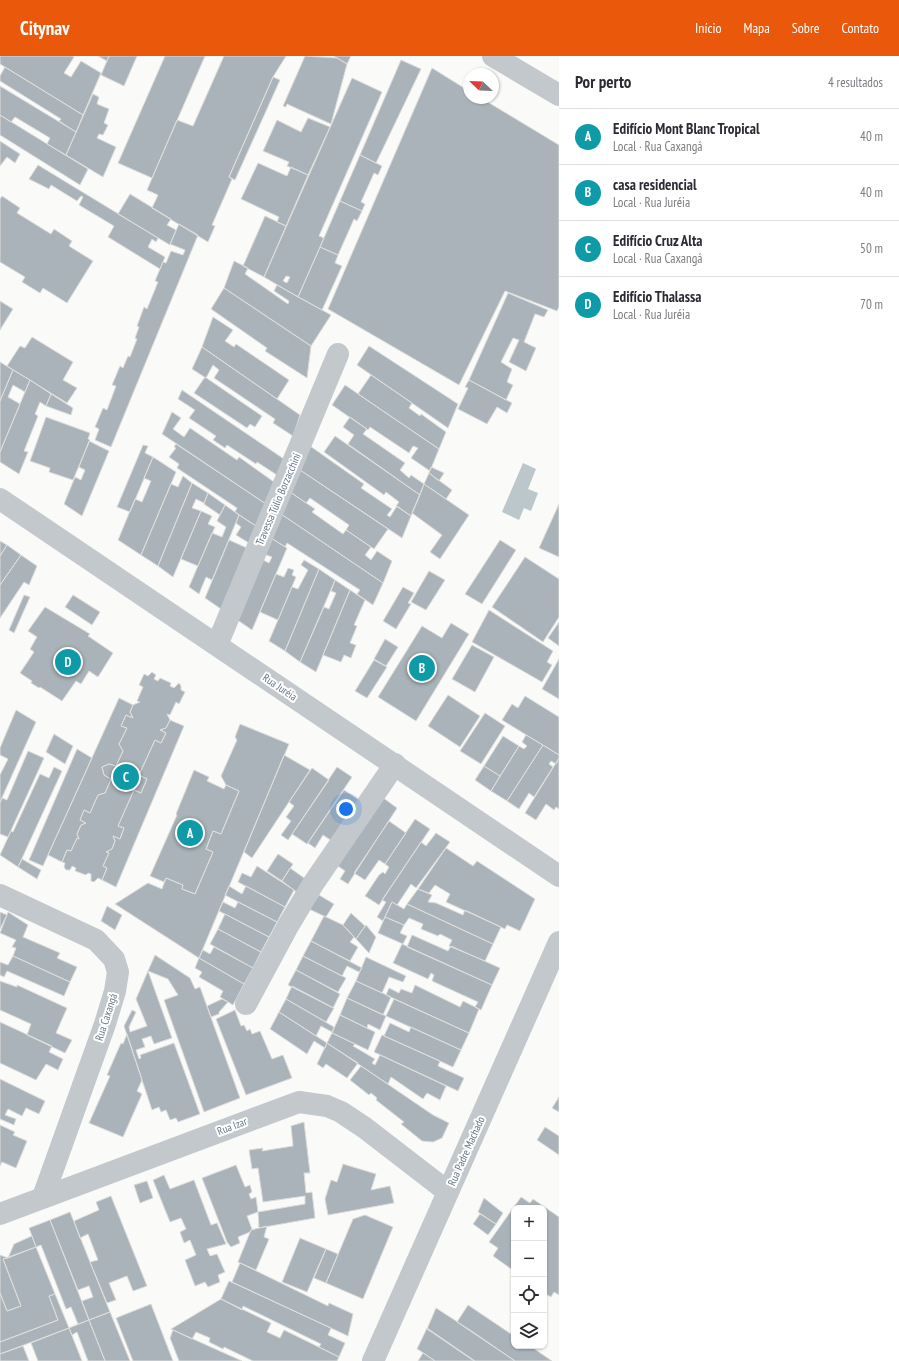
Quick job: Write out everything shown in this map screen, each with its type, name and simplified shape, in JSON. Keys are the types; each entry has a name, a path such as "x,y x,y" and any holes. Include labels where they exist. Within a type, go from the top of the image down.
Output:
{"street":[{"path":"493,56 559,95"},
{"name":"Travessa Túlio Borzacchini","path":"217,645 338,354"},
{"name":"Rua Juréia","path":"0,499 559,876"},
{"path":"246,1004 288,926 313,884 395,764"},
{"name":"Rua Caxangá","path":"0,895 96,940 114,959 118,972 115,991 105,1024 43,1197"},
{"name":"Rua Padre Machado","path":"373,1361 559,942"},
{"name":"Rua Izar","path":"0,1214 299,1102 312,1102 341,1112 365,1128 448,1192"}],"shaded area":[{"path":"523,463 536,469 528,489 538,493 531,511 524,508 519,520 502,512"}],"building":[{"path":"0,56 72,56 74,57 64,73 71,77 81,61 101,73 83,115 0,64"},
{"path":"98,56 109,56 107,61"},
{"path":"109,56 137,56 124,86 101,75"},
{"path":"165,56 205,56 152,178 118,163"},
{"path":"224,56 286,56 273,77 229,177 232,179 212,225 215,226 208,242 152,208 158,195 147,190 177,120 193,126"},
{"path":"305,56 337,58 347,64 331,124 287,104 286,107 283,106"},
{"path":"334,56 351,56 347,64"},
{"path":"401,60 421,69 376,163 360,155"},
{"path":"5,67 83,115 76,132 59,121 61,119 0,81 0,76"},
{"path":"432,68 463,87 463,104 491,104 559,145 559,307 557,311 505,291 459,385 328,309"},
{"path":"273,77 280,80 235,180 229,177"},
{"path":"352,78 382,92 319,236 324,238 298,297 264,277","holes":["286,276 290,277 287,283 283,281"]},
{"path":"0,86 76,132 66,155 47,144 50,138 15,117 11,122 0,115"},
{"path":"93,94 99,97 97,104 109,109 104,123 108,125 103,135 99,134 97,138 116,147 103,177 66,155"},
{"path":"0,115 88,169 80,185 0,135"},
{"path":"308,118 330,127 308,175 287,166 289,162 263,151 277,120 301,132"},
{"path":"0,141 20,154 15,163 7,157 0,166"},
{"path":"360,155 382,166 378,175 374,173 361,202 365,204 362,211 340,201"},
{"path":"258,163 287,176 291,167 308,175 286,226 277,222 279,217 241,199"},
{"path":"38,165 158,238 156,242 152,239 148,247 165,257 160,269 108,237 114,226 79,205 83,197 81,196 77,201 51,185 49,189 29,179"},
{"path":"130,194 171,219 167,225 176,230 170,245 118,214"},
{"path":"2,196 20,208 17,213 51,234 54,229 72,241 69,246 93,261 67,303 43,288 40,293 22,282 25,277 0,262 0,199"},
{"path":"340,201 362,211 357,221 354,219 338,255 320,247"},
{"path":"265,216 286,226 264,277 243,266"},
{"path":"179,224 198,235 111,447 95,440 99,429 95,427 103,408 107,410 116,386 112,385 120,366 123,368 128,356 130,357 137,339 135,338 139,327 137,326 144,307 147,309 158,282 155,281 163,262 166,263 171,251 183,255 185,250 170,244"},
{"path":"320,247 338,255 335,263 342,266 322,310 298,297"},
{"path":"234,261 248,268 245,274 288,304 289,301 274,291 277,285 331,315 311,346 224,288"},
{"path":"224,288 311,346 307,378 265,351 267,348 211,309"},
{"path":"508,293 548,310 544,317 535,314 524,342 536,348 526,371 509,362 519,340 513,338 501,362 512,369 507,382 513,385 506,400 469,380"},
{"path":"0,301 13,309 0,330"},
{"path":"213,317 233,330 225,341 234,347 236,344 289,380 277,399 202,347"},
{"path":"32,337 73,362 63,380 77,388 67,403 7,366 20,346 25,348"},
{"path":"369,346 458,404 448,428 357,365"},
{"path":"202,347 300,415 293,436 273,423 275,419 214,378 219,370 213,365 206,378 192,369"},
{"path":"0,362 13,370 0,401"},
{"path":"13,370 30,380 25,392 13,385 8,397 20,404 0,452 0,401"},
{"path":"371,375 412,403 409,408 420,416 421,414 446,432 439,449 358,394"},
{"path":"205,377 262,416 255,427 250,424 247,428 194,393"},
{"path":"30,380 51,394 46,406 40,402 35,414 38,416 24,451 28,452 19,474 0,462 0,452"},
{"path":"469,380 512,403 507,413 497,407 487,424 458,409 468,388 465,387"},
{"path":"345,385 439,449 430,471 411,458 418,448 413,446 409,453 370,427 368,430 332,405"},
{"path":"182,390 284,459 277,475 257,462 256,464 227,445 225,448 213,440 216,436 189,418 195,410 178,399"},
{"path":"51,394 73,408 71,415 46,406"},
{"path":"172,412 181,418 173,429 184,437 190,428 237,460 239,457 274,482 266,504 162,434"},
{"path":"46,417 90,433 88,439 90,440 73,480 49,472 50,468 30,461"},
{"path":"350,417 367,429 363,434 405,463 400,470 409,478 411,475 424,484 420,495 348,444 354,435 343,427"},
{"path":"335,436 420,495 411,516 396,506 399,502 386,492 384,495 324,452"},
{"path":"89,441 109,451 82,516 64,504 75,477 81,480 85,470 79,467"},
{"path":"176,444 266,504 256,526 235,512 237,508 177,468 179,464 169,457 176,448 174,447"},
{"path":"143,445 148,446 145,453 153,457 130,512 117,507"},
{"path":"310,446 364,484 361,488 392,509 387,515 390,517 397,506 411,516 402,538 300,470"},
{"path":"153,457 176,472 141,555 118,540 135,499 142,502 151,481 144,478"},
{"path":"431,467 444,473 439,481 429,473"},
{"path":"300,470 388,529 374,549 346,530 349,525 310,498 306,503 290,492"},
{"path":"429,473 452,490 446,499 424,484"},
{"path":"183,476 192,483 158,566 141,555 171,484 178,487"},
{"path":"192,483 208,493 204,503 196,499 192,508 201,511 173,577 158,566"},
{"path":"424,484 469,515 440,559 430,552 442,535 412,513"},
{"path":"290,492 315,509 312,512 343,534 346,530 371,547 365,555 371,560 377,551 392,561 383,583 281,514"},
{"path":"208,493 225,505 220,515 204,504"},
{"path":"559,504 559,557 539,548"},
{"path":"225,505 239,515 212,580 206,577 199,594 189,587 212,533 222,537 226,527 217,521"},
{"path":"201,511 212,516 208,524 215,527 198,566 181,559"},
{"path":"281,514 383,583 373,605 357,594 360,590 287,543 285,547 271,538"},
{"path":"239,515 256,526 249,543 236,535 241,527 236,523"},
{"path":"271,538 287,548 252,630 236,619 261,559 269,563 272,557 264,554"},
{"path":"229,540 247,548 221,609 205,598"},
{"path":"500,540 516,550 482,604 465,594"},
{"path":"0,541 7,545 0,556"},
{"path":"7,545 21,555 0,585 0,556"},
{"path":"21,555 37,566 29,585 24,582 0,618 0,585"},
{"path":"525,557 559,579 559,617 543,642 492,607"},
{"path":"304,560 319,569 285,651 269,641 292,587 298,589 308,570 301,565"},
{"path":"288,568 294,570 292,575 296,577 278,620 260,612 276,574 284,577"},
{"path":"319,569 335,580 300,662 285,651"},
{"path":"429,571 445,580 426,610 411,602"},
{"path":"335,580 350,590 316,672 300,662 324,607 329,609 336,593 331,591"},
{"path":"403,587 414,593 408,603 411,604 396,629 383,621"},
{"path":"350,590 365,600 354,625 357,626 350,643 356,645 351,658 344,655 341,662 323,655"},
{"path":"24,595 30,597 14,633 9,630"},
{"path":"73,595 100,612 92,625 65,607"},
{"path":"45,607 90,634 88,636 113,653 98,677 89,671 81,684 76,681 62,701 31,683 32,681 20,673 34,652 30,649 37,637 28,631"},
{"path":"489,610 553,651 547,662 552,665 542,682 472,642"},
{"path":"559,622 559,646 548,638"},
{"path":"451,623 469,634 416,721 378,697 422,626 442,638"},
{"path":"385,639 398,647 386,666 374,659"},
{"path":"472,645 494,657 475,692 452,679"},
{"path":"559,659 559,699 542,689"},
{"path":"374,660 387,667 367,698 355,691"},
{"path":"152,672 156,675 154,679 158,681 160,678 171,683 170,686 174,688 179,683 181,690 185,692 179,704 176,702 170,715 167,714 170,720 166,728 160,730 166,733 161,743 155,740 139,775 147,779 141,793 134,790 118,826 124,828 120,839 113,836 115,841 112,849 106,852 109,853 103,866 107,868 102,880 98,878 94,882 91,881 91,874 88,873 86,875 75,871 76,868 72,866 70,870 66,870 64,867 65,863 62,862 67,850 71,851 77,838 79,839 77,834 81,825 86,823 80,820 84,810 90,813 98,795 105,793 111,779 104,775 102,767 109,764 116,766 123,751 119,744 127,728 121,726 126,715 133,718 130,712 133,705 140,702 137,701 143,687 139,685 144,674 148,676"},
{"path":"448,695 480,716 460,747 428,726"},
{"path":"525,696 559,717 559,755 502,720 512,704 518,708"},
{"path":"119,698 133,705 130,712 133,718 126,715 121,726 127,728 119,744 123,751 116,766 109,764 102,767 104,775 111,779 105,793 98,795 90,813 84,810 80,820 86,823 81,825 77,834 79,839 77,838 71,851 67,850 62,862 48,855"},
{"path":"16,710 36,722 0,802 0,775 8,759 0,755 0,748"},
{"path":"485,713 505,726 481,764 460,751"},
{"path":"170,720 184,726 116,887 102,880 107,868 103,866 109,853 106,852 112,849 115,841 113,836 120,839 124,828 118,826 134,790 141,793 147,779 139,775 155,740 161,743 166,733 160,730 166,728"},
{"path":"240,724 289,744 199,958 115,904 148,883 162,889 166,878 183,885 182,889 195,894 213,852 206,849 213,831 221,834 239,791 226,785 221,776 237,740 235,737"},
{"path":"54,734 73,746 65,764 46,752"},
{"path":"526,735 543,745 507,801 491,791 519,746 524,749 527,746 522,742"},
{"path":"503,736 519,746 500,776 484,766"},
{"path":"543,745 559,755 559,758 556,764 551,761 549,764 553,767 534,797 529,793 519,809 507,801"},
{"path":"77,749 92,758 43,866 29,860"},
{"path":"28,751 44,758 8,837 0,834 0,803 2,798 7,800"},
{"path":"284,755 310,770 252,858 244,852"},
{"path":"559,758 559,809 556,807 554,810 546,804 536,820 525,813"},
{"path":"484,766 500,776 491,791 475,780"},
{"path":"54,767 62,771 18,867 0,855 11,831 13,832 40,774 49,778"},
{"path":"337,767 352,777 307,844 292,834"},
{"path":"312,768 329,780 288,840 281,835 291,821 286,817 294,806 289,802"},
{"path":"194,770 209,777 207,781 224,789 226,785 239,791 221,834 213,831 206,849 213,852 195,894 182,889 183,885 166,878 164,882 150,876 177,815 176,814"},
{"path":"344,790 359,800 332,841 323,835 315,848 308,843"},
{"path":"382,797 397,808 348,884 340,879 345,871 338,866"},
{"path":"415,819 430,829 379,905 365,896 379,875 383,872 385,874 389,867 385,864"},
{"path":"389,821 406,833 385,864 379,860 365,880 354,873"},
{"path":"436,833 450,842 416,888 411,884 397,905 392,902 383,921 377,917 386,902 382,900 421,842 426,846"},
{"path":"446,848 473,866 477,861 535,899 520,931 507,925 505,929 446,902 450,894 435,885 429,893 418,889"},
{"path":"278,854 293,864 282,881 267,871"},
{"path":"22,859 41,870 37,879 18,867"},
{"path":"257,866 294,890 285,907 238,882 242,873 251,877"},
{"path":"290,868 307,880 298,893 282,881"},
{"path":"229,886 242,894 246,886 285,907 277,922 225,895"},
{"path":"418,889 432,895 428,902 436,903 463,915 465,910 501,927 493,944 407,904"},
{"path":"319,895 334,904 326,917 309,909"},
{"path":"223,902 235,908 238,902 277,922 269,937 219,911"},
{"path":"392,902 404,909 407,904 493,944 485,961 449,946 452,940 440,934 438,936 421,929 423,924 409,918 404,925 385,917"},
{"path":"107,906 122,915 115,930 101,921"},
{"path":"0,912 7,915 0,929"},
{"path":"8,912 28,925 23,937 60,953 57,958 77,967 70,982 13,956 16,948 12,947 16,940 0,933"},
{"path":"351,913 365,926 356,939 343,925"},
{"path":"225,914 269,937 261,952 218,929"},
{"path":"324,916 343,925 354,937 350,942 358,947 350,961 311,941"},
{"path":"385,917 404,925 400,933 407,936 403,944 378,933"},
{"path":"366,925 376,937 369,953 356,939"},
{"path":"218,929 261,952 253,968 210,944"},
{"path":"412,935 448,951 451,946 500,968 492,985 407,947"},
{"path":"311,941 362,968 359,972 347,966 342,976 303,956"},
{"path":"402,944 492,985 481,1010 475,1007 478,1002 432,981 434,975 431,973 428,979 393,963"},
{"path":"214,947 253,968 244,984 199,958 203,950 210,954"},
{"path":"155,955 190,978 195,989 200,987 240,1098 204,1112 164,1000 178,995 168,979 148,971"},
{"path":"13,956 70,982 64,996 7,971 4,977 0,975 0,962 8,965"},
{"path":"303,956 346,978 338,992 296,970"},
{"path":"366,957 406,976 403,982 389,977 382,993 356,981"},
{"path":"199,958 244,984 233,1005 220,997 223,991 199,977 202,972 195,968"},
{"path":"296,970 340,994 333,1008 288,985"},
{"path":"148,971 172,1038 154,1044 151,1036 142,1039 145,1047 136,1050 139,1059 141,1058 140,1055 174,1043 200,1114 178,1122 176,1118 170,1120 166,1110 161,1112 159,1107 152,1110 124,1026 132,1010 136,1012 129,1027 130,1032 147,1026 136,999"},
{"path":"0,981 17,987 17,985 67,1008 56,1033 72,1040 65,1053 27,1035 31,1024 0,1010"},
{"path":"356,981 391,997 383,1015 347,998"},
{"path":"415,985 460,1007 463,1001 479,1009 469,1033 386,995 389,988 399,993 401,989 412,993"},
{"path":"292,986 334,1008 326,1022 286,999"},
{"path":"347,998 386,1016 380,1030 368,1024 367,1028 340,1015"},
{"path":"222,999 228,1002 219,1014 211,1017 207,1006"},
{"path":"286,999 334,1027 332,1032 321,1026 316,1036 279,1012"},
{"path":"394,999 469,1033 461,1050 386,1016"},
{"path":"235,1010 241,1026 244,1025 247,1031 250,1029 252,1034 260,1031 272,1059 283,1055 292,1078 246,1095 216,1019"},
{"path":"279,1012 327,1043 325,1048 314,1041 307,1054 270,1029"},
{"path":"340,1015 375,1032 368,1050 332,1033"},
{"path":"0,1022 52,1046 49,1052 63,1059 58,1070 46,1064 36,1080 0,1063"},
{"path":"390,1023 409,1032 411,1027 461,1050 453,1067 384,1036"},
{"path":"332,1033 355,1044 353,1046 375,1059 372,1063 375,1065 380,1055 446,1086 440,1100 427,1093 423,1099 391,1077 388,1084 327,1043"},
{"path":"127,1034 142,1080 137,1091 142,1094 123,1137 89,1123 110,1076 107,1075 121,1043 123,1044"},
{"path":"382,1035 440,1061 438,1066 464,1078 458,1091 374,1052"},
{"path":"327,1043 358,1063 347,1078 326,1064 323,1068 317,1064"},
{"path":"361,1066 433,1115 449,1123 442,1138 433,1142 422,1141 401,1124 404,1122 376,1100 377,1098 371,1093 369,1095 350,1080"},
{"path":"0,1079 45,1101 39,1114 26,1108 22,1116 8,1109 5,1115 16,1119 14,1125 0,1119"},
{"path":"559,1097 559,1112 552,1108"},
{"path":"304,1122 310,1173 304,1173 306,1193 312,1192 315,1218 259,1228 258,1212 305,1204 305,1196 263,1202 258,1168 252,1169 249,1150 263,1148 262,1151 293,1146 291,1126"},
{"path":"0,1125 15,1132 13,1135 27,1141 16,1168 2,1162 0,1166"},
{"path":"545,1127 559,1136 559,1155 537,1140"},
{"path":"343,1164 376,1174 371,1190 390,1186 394,1203 328,1215 325,1199 331,1180 337,1182"},
{"path":"236,1165 245,1187 250,1185 252,1192 249,1194 251,1199 256,1197 258,1212 247,1216 252,1229 250,1232 238,1237 240,1243 231,1247 227,1242 202,1178"},
{"path":"164,1175 170,1189 194,1180 211,1225 217,1223 226,1244 207,1249 210,1256 217,1254 225,1272 218,1275 220,1282 208,1287 205,1282 195,1286 185,1260 196,1255 190,1240 184,1243 180,1232 186,1229 181,1218 170,1222 153,1180"},
{"path":"147,1181 153,1198 140,1203 134,1185"},
{"path":"111,1196 147,1286 133,1291 127,1276 109,1283 116,1300 107,1303 90,1262 98,1260 88,1234 80,1238 74,1221 99,1210 96,1202"},
{"path":"521,1197 530,1203 533,1199 542,1205 515,1205"},
{"path":"484,1198 503,1213 496,1224 478,1212"},
{"path":"547,1209 559,1217 559,1295 554,1292 551,1297 547,1295"},
{"path":"511,1211 511,1269 493,1256 498,1248 489,1242"},
{"path":"70,1212 110,1312 89,1320 82,1301 93,1297 89,1286 78,1290 50,1220"},
{"path":"480,1214 496,1224 488,1235 473,1224"},
{"path":"365,1215 393,1227 363,1299 326,1283 353,1219"},
{"path":"50,1220 89,1320 78,1324 71,1307 66,1309 41,1245 36,1247 29,1228"},
{"path":"267,1226 264,1237 269,1239 256,1270 238,1262 251,1230"},
{"path":"32,1236 36,1247 8,1258 14,1244"},
{"path":"300,1238 326,1249 307,1292 282,1282"},
{"path":"36,1247 55,1294 49,1296 58,1320 0,1342 0,1293 7,1311 21,1306 3,1259"},
{"path":"326,1249 338,1254 326,1283 314,1278"},
{"path":"0,1255 8,1258 3,1259 21,1306 7,1311 0,1293"},
{"path":"240,1263 328,1306 329,1303 353,1314 348,1336 232,1282"},
{"path":"229,1281 331,1328 328,1335 345,1343 339,1357 319,1347 321,1344 243,1306 242,1310 221,1299"},
{"path":"55,1294 69,1328 0,1354 0,1342 58,1320 49,1296"},
{"path":"221,1299 271,1323 267,1332 280,1338 284,1330 339,1357 337,1361 253,1361 224,1347 223,1349 209,1342 210,1338 196,1332 192,1339 171,1329"},
{"path":"151,1304 173,1361 133,1361 116,1318"},
{"path":"468,1305 511,1334 511,1349 534,1349 552,1361 515,1361 457,1322"},
{"path":"436,1308 515,1361 474,1361 427,1329"},
{"path":"110,1312 130,1361 105,1361 89,1320"},
{"path":"89,1320 105,1361 88,1361 77,1332 72,1335 69,1328"},
{"path":"69,1328 82,1361 38,1361 31,1343"},
{"path":"427,1328 475,1361 435,1361 417,1349"},
{"path":"173,1330 242,1361 179,1361 170,1338"},
{"path":"23,1346 29,1361 0,1361 0,1354"},
{"path":"423,1353 435,1361 418,1361"}],"place":[{"name":"Edifício Thalassa","path":"68,662"},
{"name":"casa residencial","path":"422,668"},
{"name":"Edifício Cruz Alta","path":"126,777"},
{"name":"Edifício Mont Blanc Tropical","path":"190,833"}]}
